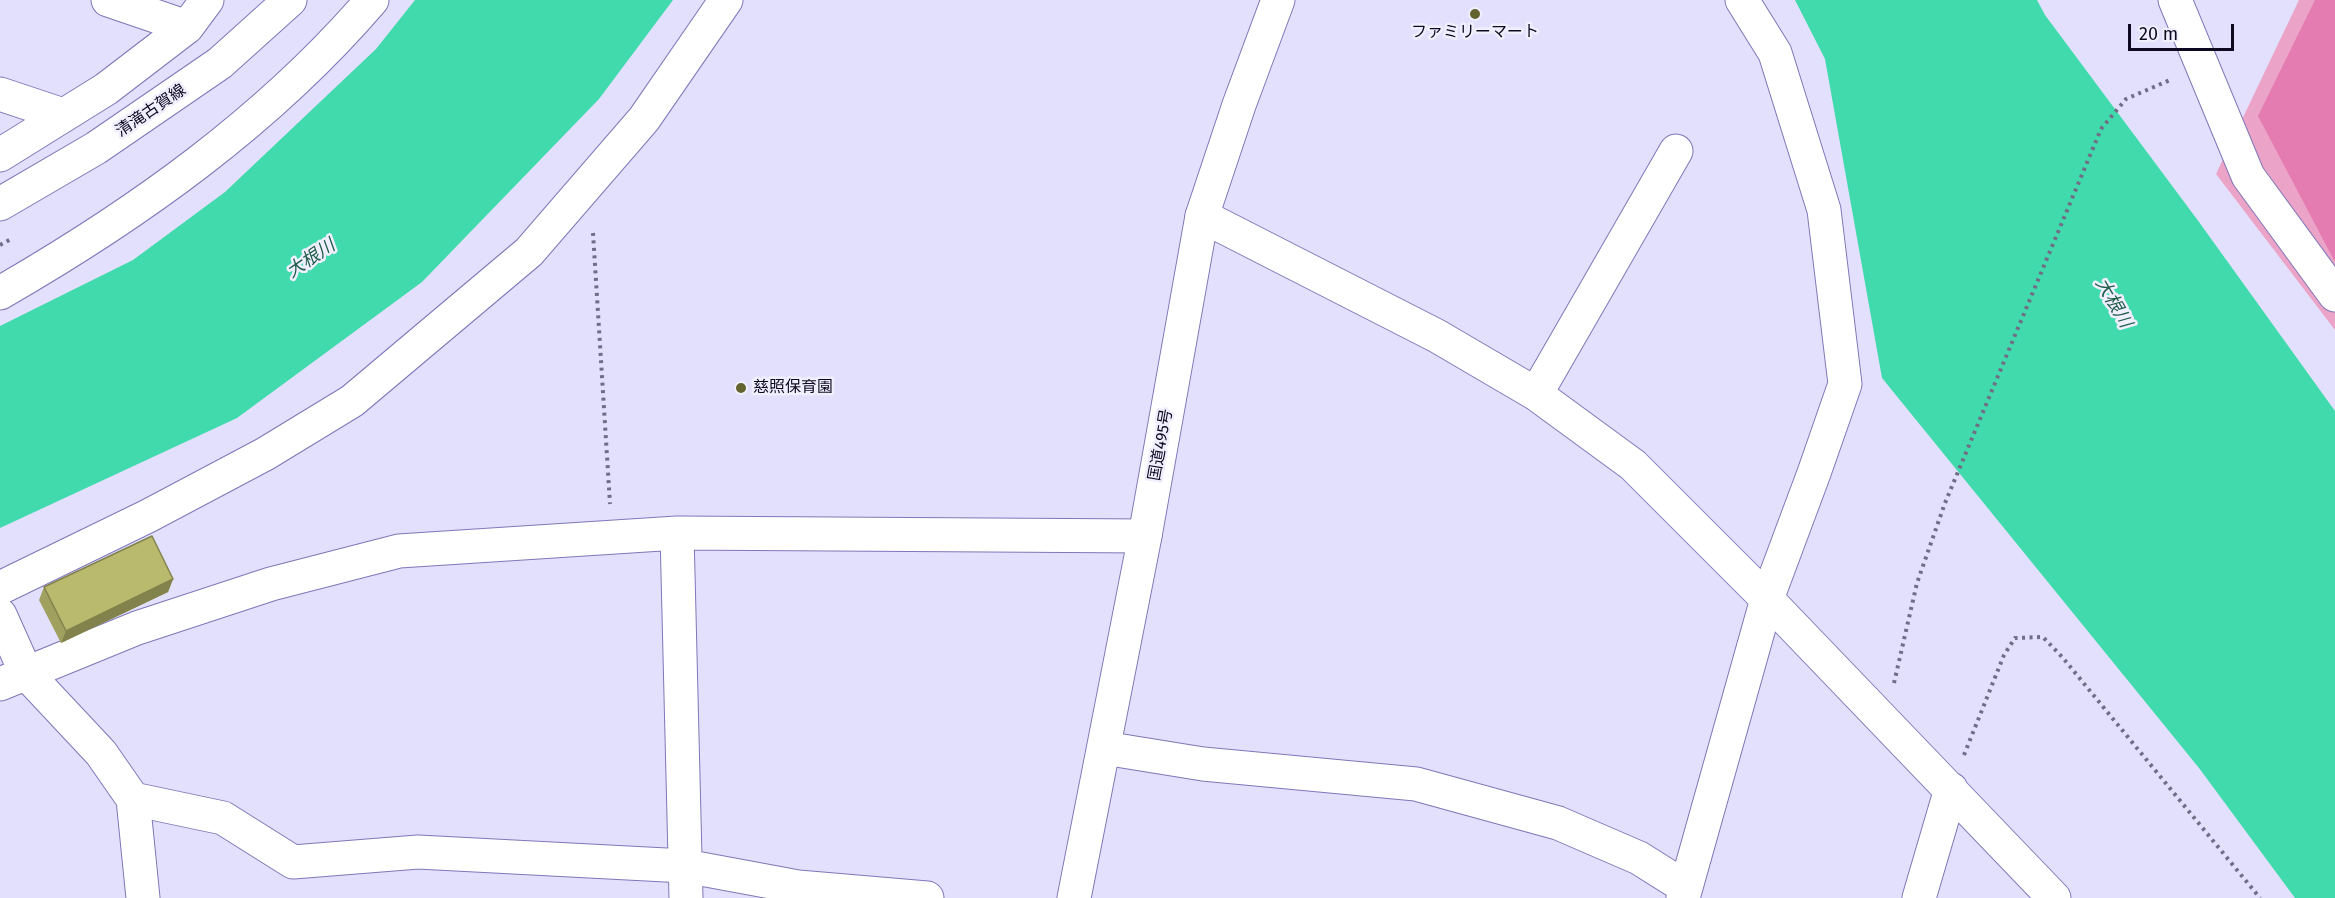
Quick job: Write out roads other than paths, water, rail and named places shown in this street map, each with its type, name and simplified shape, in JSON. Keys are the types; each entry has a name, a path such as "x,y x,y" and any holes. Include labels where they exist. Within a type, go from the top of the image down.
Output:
{"main road":[{"path":"108,0 186,27"},
{"path":"0,155 106,89 186,27 207,0"},
{"name":"清滝古賀線","path":"0,204 96,148 220,63 290,0"},
{"path":"0,293 50,264 176,180 263,111 354,21 372,0"},
{"path":"0,588 148,516 264,454 352,401 529,252 644,118 726,0"},
{"name":"国道495号","path":"1074,898 1145,536 1202,216 1239,105 1278,0"},
{"path":"1104,748 1203,764 1416,784 1558,823 1639,858 1684,892 1767,599 1845,384 1824,210 1775,53 1742,0"},
{"path":"2175,0 2248,176 2335,295"},
{"path":"0,94 63,115"},
{"path":"1536,394 1676,151"},
{"path":"1202,216 1437,336 1536,394 1633,465 1886,721 2054,898"},
{"path":"13,678 137,628 271,584 399,551 676,533 1145,536"},
{"path":"676,533 686,898"},
{"path":"0,615 13,678 101,753 133,799 142,898"},
{"path":"1919,898 1951,789"},
{"path":"133,799 223,818 293,862 418,852 685,866 798,887 927,898"}],"water":[{"name":"大根川","path":"415,0 673,0 599,99 422,282 237,418 0,528 0,326 133,260 225,192 376,49"},
{"name":"大根川","path":"1795,0 2037,0 2045,15 2199,222 2335,411 2335,898 2295,898 2199,768 1882,378 1825,59"}],"place":[{"name":"ファミリーマート","path":"1475,14"},
{"name":"慈照保育園","path":"741,388"}]}
